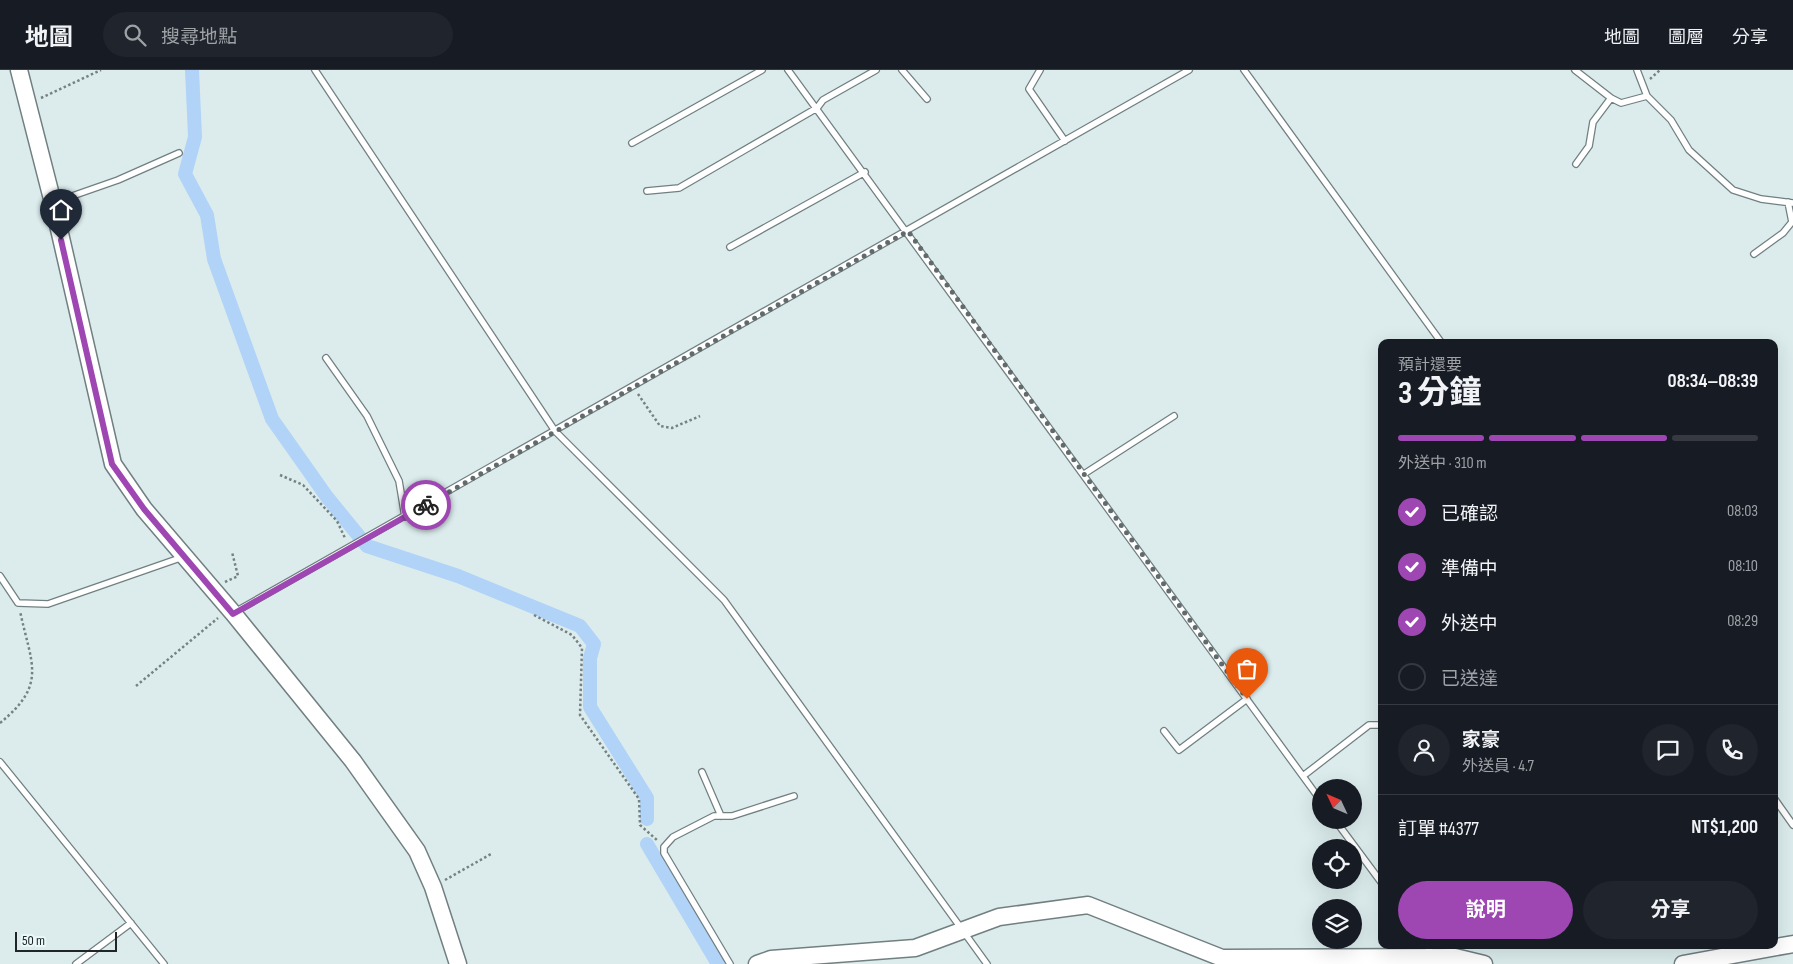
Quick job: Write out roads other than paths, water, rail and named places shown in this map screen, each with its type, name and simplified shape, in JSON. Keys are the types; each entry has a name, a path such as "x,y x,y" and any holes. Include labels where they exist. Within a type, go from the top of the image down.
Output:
{"street":[{"path":"19,70 52,203 112,464 144,509 212,588 353,761 417,851 433,887 458,964"},
{"path":"757,964 771,959 915,948 999,917 1088,905 1222,958 1434,956 1455,957 1484,964"},
{"path":"1778,947 1793,944"},
{"path":"1682,964 1765,949"}],"lane":[{"path":"315,70 555,431 724,600 987,964"},
{"path":"632,143 762,70"},
{"path":"788,70 908,231 1312,789"},
{"path":"647,191 679,188 817,108 823,100 876,70"},
{"path":"902,70 927,99"},
{"path":"1040,70 1029,89 1065,141"},
{"path":"231,611 405,517 1190,70"},
{"path":"1244,70 1439,339"},
{"path":"1575,70 1611,98 1621,103 1647,96"},
{"path":"1637,70 1647,96 1671,120 1689,150 1733,190 1761,199 1791,203 1792,222 1784,233 1754,254"},
{"path":"1576,164 1589,146 1593,122 1611,98"},
{"path":"52,203 118,180 179,153"},
{"path":"730,247 864,172"},
{"path":"326,358 367,416 399,482 405,517"},
{"path":"1084,474 1174,416"},
{"path":"0,576 18,603 48,604 185,556"},
{"path":"1164,731 1179,750 1247,699"},
{"path":"1302,776 1369,725 1378,725"},
{"path":"0,762 164,964"},
{"path":"702,772 721,816"},
{"path":"730,964 664,853 664,847 673,837 714,816 732,816 794,796"},
{"path":"1778,804 1793,825"},
{"path":"1342,829 1378,874"},
{"path":"76,964 131,923"}],"waterway":[{"path":"192,70 195,137 185,174 207,215 214,259 272,419 327,497 367,546 458,576 580,626 594,644 590,658 590,707 647,798 647,819"},
{"path":"647,844 718,964"}]}
